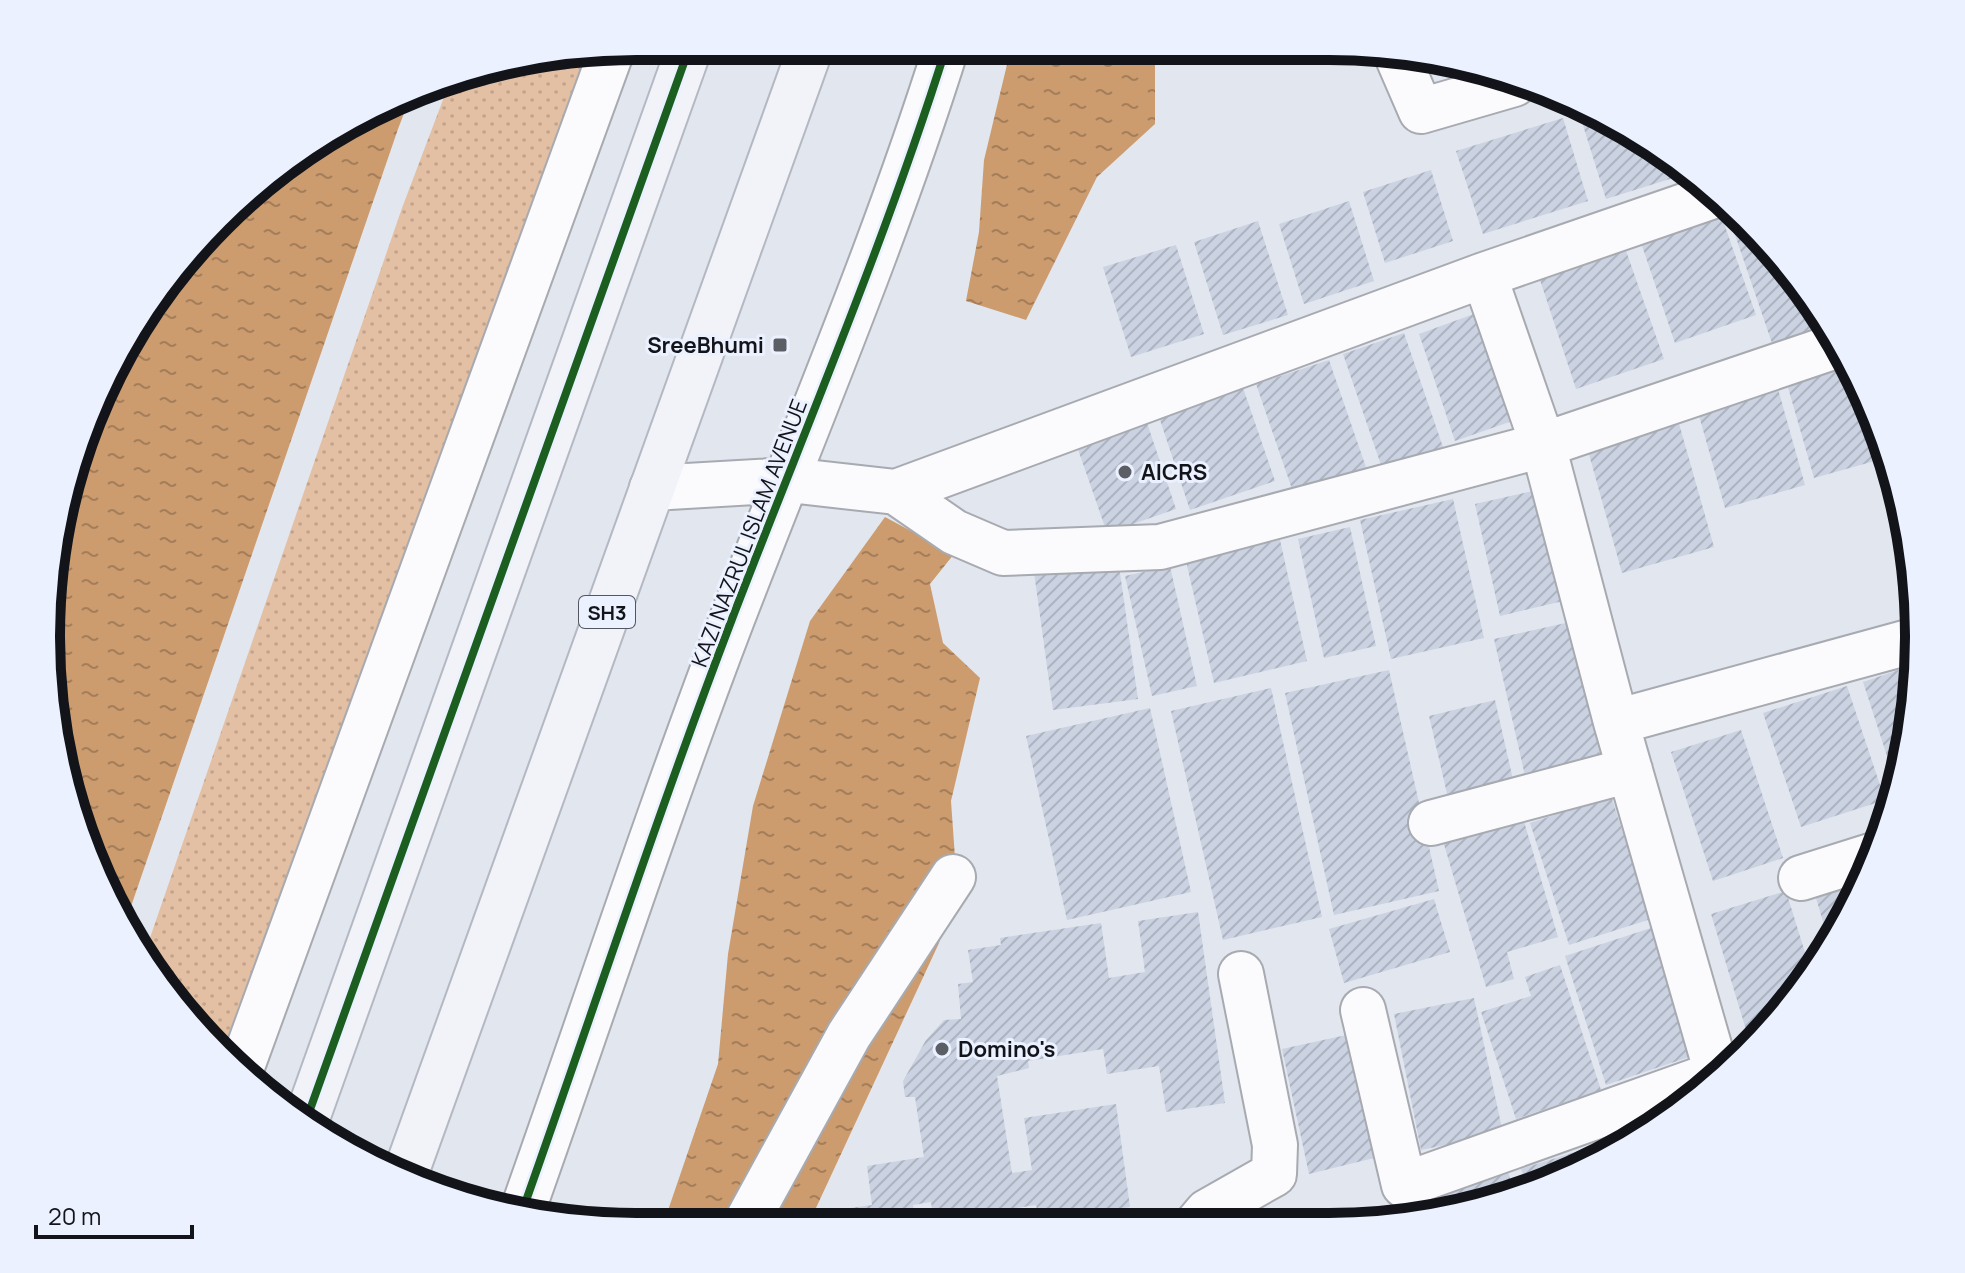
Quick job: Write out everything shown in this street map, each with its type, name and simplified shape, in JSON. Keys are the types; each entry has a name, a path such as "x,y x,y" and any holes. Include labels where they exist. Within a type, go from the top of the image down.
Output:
{"main road":[{"path":"309,1111 685,60"},
{"name":"SH3","path":"408,1166 806,60"}],"street":[{"name":"KAZI NAZRUL ISLAM AVENUE","path":"525,1202 732,620 789,480 914,149 942,60"},
{"path":"245,1059 608,61"},
{"path":"1401,65 1421,111 1502,87"},
{"path":"652,488 789,480 896,492 1484,275 1704,199"},
{"path":"1484,275 1543,445 1616,722 1717,1063"},
{"path":"896,492 954,532 1003,553 1160,547 1543,445 1828,349"},
{"path":"1616,722 1905,643"},
{"path":"1431,823 1630,770"},
{"path":"1801,878 1860,859"},
{"path":"751,1213 849,1035 953,877"},
{"path":"1206,1213 1274,1174 1275,1145 1241,974"},
{"path":"1363,1010 1404,1185 1691,1084"}],"shaded area":[{"path":"619,60 253,1067 203,1017 148,943 402,208 446,93 524,71"}],"water":[{"path":"1008,60 1155,60 1155,124 1097,177 1026,320 966,301 979,232 984,160"},
{"path":"406,108 129,911 104,857 80,786 71,749 61,674 61,599 65,561 71,524 91,451 119,382 137,348 157,316 203,256 256,203 316,157"},
{"path":"885,517 954,554 930,584 943,643 980,678 951,801 957,886 939,943 814,1213 667,1213 718,1064 728,954 753,806 810,621"}],"building":[{"path":"1415,67 1436,70 1418,76"},
{"path":"1563,118 1588,201 1483,234 1456,151"},
{"path":"1581,118 1617,137 1676,177 1606,199"},
{"path":"1431,170 1453,241 1385,263 1363,192"},
{"path":"1349,201 1374,281 1304,304 1279,224"},
{"path":"1714,208 1721,215 1756,315 1675,343 1638,234"},
{"path":"1258,221 1288,315 1223,335 1194,242"},
{"path":"1738,231 1762,256 1819,334 1774,349 1734,232"},
{"path":"1176,245 1204,334 1131,357 1103,267"},
{"path":"1624,245 1664,359 1576,389 1538,274"},
{"path":"1482,311 1518,419 1455,441 1419,334"},
{"path":"1404,333 1443,447 1382,468 1343,354"},
{"path":"1329,360 1367,470 1294,495 1256,384"},
{"path":"1836,363 1861,416 1877,460 1814,478 1785,377"},
{"path":"1241,382 1275,481 1190,510 1157,411"},
{"path":"1776,382 1805,485 1725,508 1696,405"},
{"name":"AICRS","path":"1143,411 1176,509 1107,533 1073,435"},
{"path":"1676,413 1714,547 1622,573 1585,440"},
{"path":"1537,490 1563,601 1500,616 1475,504"},
{"path":"1453,499 1484,638 1391,659 1360,520"},
{"path":"1350,527 1376,646 1324,658 1298,539"},
{"path":"1280,540 1307,661 1214,683 1186,561"},
{"path":"1117,552 1138,699 1053,710 1033,565"},
{"path":"1170,566 1197,686 1152,696 1125,576"},
{"path":"1570,622 1604,772 1528,789 1494,639"},
{"path":"1904,668 1890,765 1863,682"},
{"path":"1389,670 1439,891 1334,915 1285,693"},
{"path":"1847,686 1883,793 1880,802 1801,827 1763,713"},
{"path":"1271,688 1322,917 1223,940 1171,711"},
{"path":"1495,700 1514,784 1448,798 1429,716"},
{"path":"1150,708 1191,892 1067,920 1026,736"},
{"path":"1741,730 1783,858 1713,881 1671,752"},
{"path":"1611,796 1651,919 1569,945 1530,823"},
{"path":"1523,818 1558,937 1507,952 1514,979 1486,987 1443,841"},
{"path":"1847,888 1825,929 1816,898"},
{"path":"1786,891 1807,959 1747,1033 1711,914"},
{"path":"1434,899 1450,952 1344,983 1329,929"},
{"path":"1198,912 1225,1103 1166,1112 1159,1066 1107,1074 1103,1049 1028,1061 1029,1068 997,1076 1012,1173 1032,1170 1024,1118 1116,1104 1130,1207 1091,1213 1038,1213 1036,1205 1017,1208 1018,1213 932,1213 931,1202 913,1205 914,1213 844,1213 843,1209 872,1205 867,1166 924,1157 915,1097 905,1097 903,1081 926,1040 944,1020 961,1019 958,984 973,982 968,950 1001,945 1000,938 1101,923 1109,978 1145,972 1138,921"},
{"path":"1654,927 1695,1055 1606,1085 1565,956"},
{"path":"1560,965 1601,1090 1516,1119 1481,1012 1531,996 1525,977"},
{"path":"1474,998 1503,1133 1421,1150 1394,1014"},
{"path":"1351,1034 1378,1157 1309,1174 1282,1049"},
{"path":"1649,1116 1626,1130 1624,1123"},
{"path":"1604,1143 1524,1178 1521,1169"},
{"path":"1508,1172 1511,1183 1441,1202 1419,1206 1418,1202"}],"cycle path":[{"path":"309,1111 685,60"},
{"path":"525,1202 704,693 871,264 942,60"}],"place":[{"name":"SreeBhumi","path":"780,345"},
{"name":"AICRS","path":"1125,472"},
{"name":"Domino's","path":"942,1049"}]}
